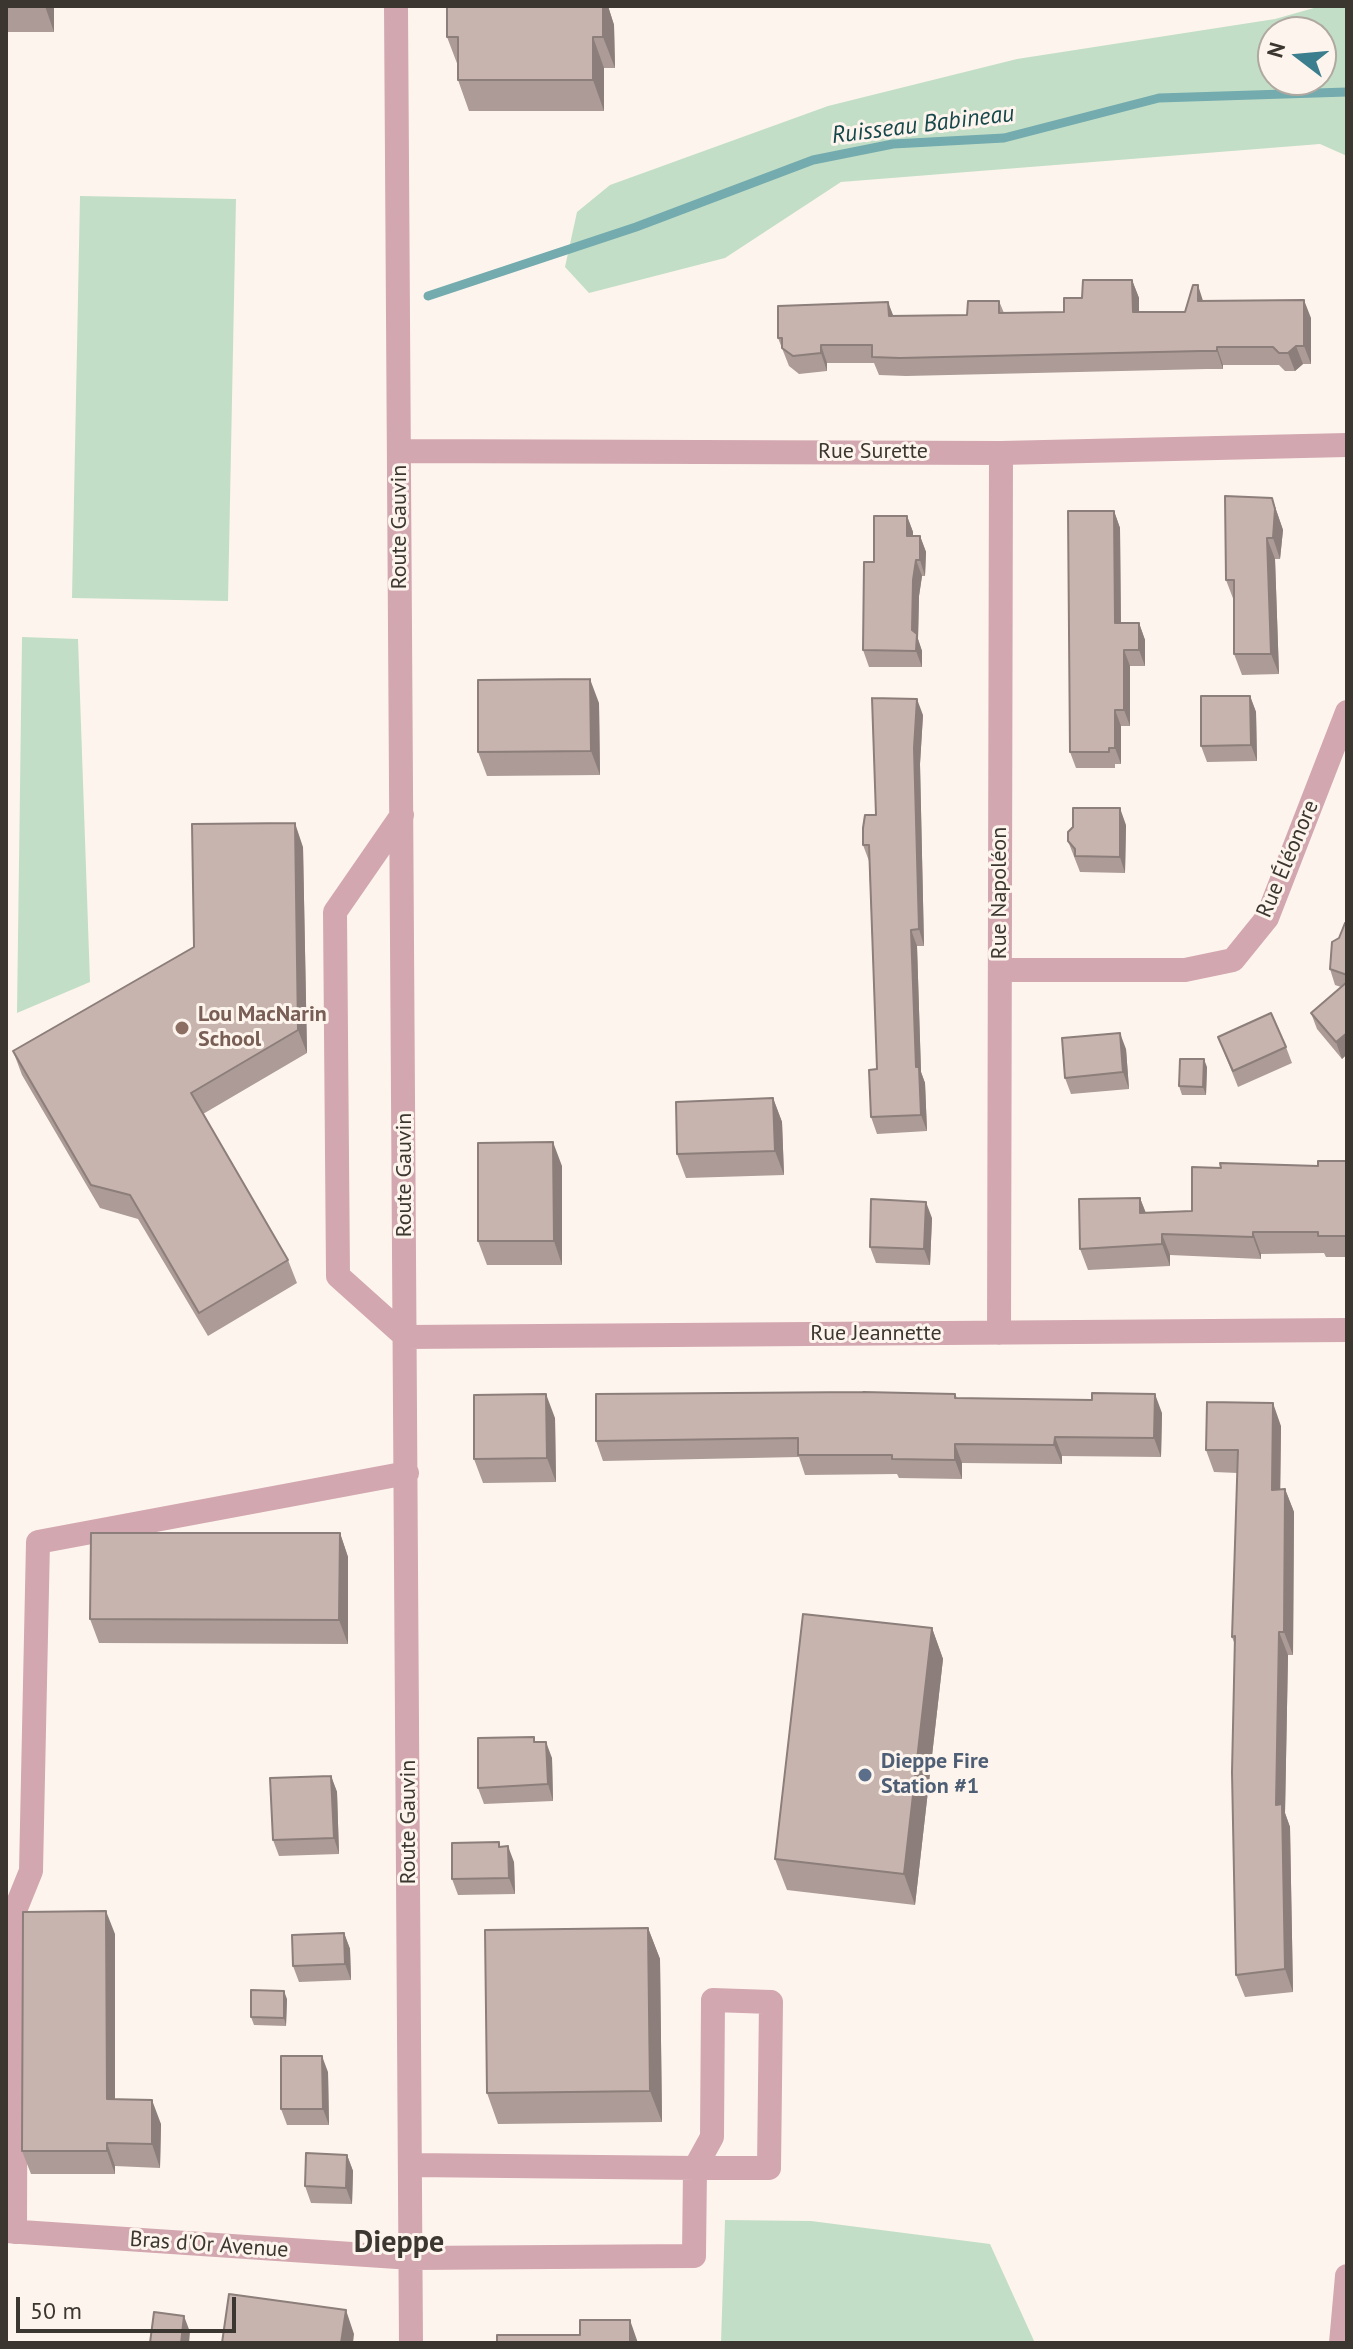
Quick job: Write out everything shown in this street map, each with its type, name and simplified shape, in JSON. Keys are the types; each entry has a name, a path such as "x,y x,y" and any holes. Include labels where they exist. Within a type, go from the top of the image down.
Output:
{"street":[{"name":"Route Gauvin","path":"396,6 411,2343"},
{"name":"Rue Surette","path":"399,451 1001,453 1347,445"},
{"name":"Rue Napoléon","path":"999,1333 1001,453"},
{"name":"Rue Éléonore","path":"1000,970 1185,970 1233,960 1267,918 1347,712"},
{"path":"402,815 335,912 335,960 338,1276 406,1337"},
{"name":"Rue Jeannette","path":"406,1337 1347,1330"},
{"path":"10,2232 16,1908 31,1871 38,1542 407,1473"},
{"path":"412,2165 695,2168 769,2168 771,2002 713,2000 712,2137 695,2168"},
{"name":"Bras d'Or Avenue","path":"10,2232 412,2258 694,2256 695,2168"},
{"path":"1341,2343 1347,2276"}],"green space":[{"path":"1321,6 1347,6 1347,156 1320,144 841,182 725,258 589,293 565,267 577,212 610,185 828,106 1017,59 1257,22 1257,96 1337,96 1337,16 1286,16"},
{"path":"80,196 236,199 228,601 72,598"},
{"path":"22,637 78,639 90,982 17,1013"},
{"path":"725,2220 811,2221 990,2244 1035,2343 721,2343"}],"building":[{"path":"447,6 603,6 603,37 593,37 593,80 458,80 458,37 447,37"},
{"path":"1083,280 1132,280 1133,312 1185,312 1193,285 1198,285 1198,301 1304,300 1304,346 1296,346 1288,353 1279,353 1273,347 1217,347 1217,351 900,358 872,357 872,345 821,345 821,353 793,356 782,348 782,338 778,338 778,306 888,302 889,316 967,315 968,301 999,301 999,313 1064,312 1064,298 1082,298"},
{"path":"1225,496 1272,498 1275,509 1273,538 1267,538 1271,654 1234,654 1234,580 1226,580"},
{"path":"1068,511 1114,511 1115,623 1139,623 1139,650 1124,650 1124,710 1115,710 1115,748 1109,748 1109,752 1070,752"},
{"path":"874,516 907,516 907,536 920,536 920,560 916,560 913,580 912,630 917,634 916,651 863,650 864,562 874,562"},
{"path":"590,679 591,751 478,752 478,680"},
{"path":"1201,696 1250,696 1251,745 1201,746"},
{"path":"872,698 917,699 914,748 919,929 911,930 916,1067 919,1067 921,1115 871,1117 869,1070 877,1069 869,845 863,845 863,828 865,815 876,815"},
{"path":"1073,808 1120,808 1120,857 1075,856 1075,849 1068,841 1068,832 1073,827"},
{"name":"Lou MacNarin School","path":"295,823 298,1030 191,1093 288,1260 199,1313 130,1195 91,1185 13,1051 194,947 192,824"},
{"path":"1345,923 1347,975 1330,969 1332,942 1339,938"},
{"path":"1347,982 1347,1033 1336,1042 1311,1013"},
{"path":"1271,1013 1286,1047 1233,1071 1218,1037"},
{"path":"1120,1033 1123,1072 1065,1078 1062,1038"},
{"path":"1180,1059 1204,1059 1203,1087 1179,1086"},
{"path":"773,1098 775,1151 677,1154 676,1102"},
{"path":"553,1142 554,1241 478,1241 478,1143"},
{"path":"1318,1161 1347,1161 1347,1236 1318,1236 1318,1232 1253,1232 1253,1237 1162,1234 1162,1244 1080,1249 1079,1199 1140,1198 1140,1213 1192,1211 1192,1167 1221,1168 1220,1163 1318,1166"},
{"path":"871,1199 926,1202 924,1249 870,1247"},
{"path":"1092,1393 1155,1394 1154,1438 1055,1437 1054,1445 955,1444 955,1460 892,1459 892,1455 798,1455 798,1438 596,1441 596,1394 955,1394 955,1398 1092,1400"},
{"path":"546,1394 547,1458 474,1459 474,1395"},
{"path":"1207,1402 1273,1403 1272,1490 1285,1489 1284,1632 1279,1632 1276,1805 1282,1804 1285,1969 1236,1975 1232,1772 1235,1636 1232,1637 1238,1450 1206,1450"},
{"path":"91,1533 340,1533 339,1620 90,1619"},
{"name":"Dieppe Fire Station #1","path":"803,1614 932,1628 904,1874 775,1859"},
{"path":"534,1737 534,1742 546,1742 548,1784 478,1788 478,1738"},
{"path":"331,1776 334,1838 273,1840 270,1778"},
{"path":"499,1842 499,1847 508,1846 509,1878 452,1879 452,1843"},
{"path":"106,1911 107,2099 152,2100 152,2144 107,2143 107,2151 22,2151 23,1912"},
{"path":"648,1928 650,2091 487,2093 485,1930"},
{"path":"344,1933 345,1964 293,1966 292,1935"},
{"path":"251,1990 284,1991 284,2018 251,2017"},
{"path":"281,2056 322,2056 323,2109 281,2109"},
{"path":"306,2153 347,2155 346,2188 305,2186"},
{"path":"229,2294 346,2310 341,2343 222,2343"},
{"path":"154,2312 184,2316 181,2343 150,2343"},
{"path":"580,2320 630,2320 630,2343 497,2343 497,2335 580,2335"}],"waterway":[{"name":"Ruisseau Babineau","path":"428,296 636,227 813,160 893,144 1004,138 1159,98 1347,92"}],"place":[{"name":"Lou MacNarin School","path":"182,1028"},
{"name":"Dieppe Fire Station #1","path":"865,1775"}],"district":[{"name":"Dieppe","path":"399,2243"}]}
